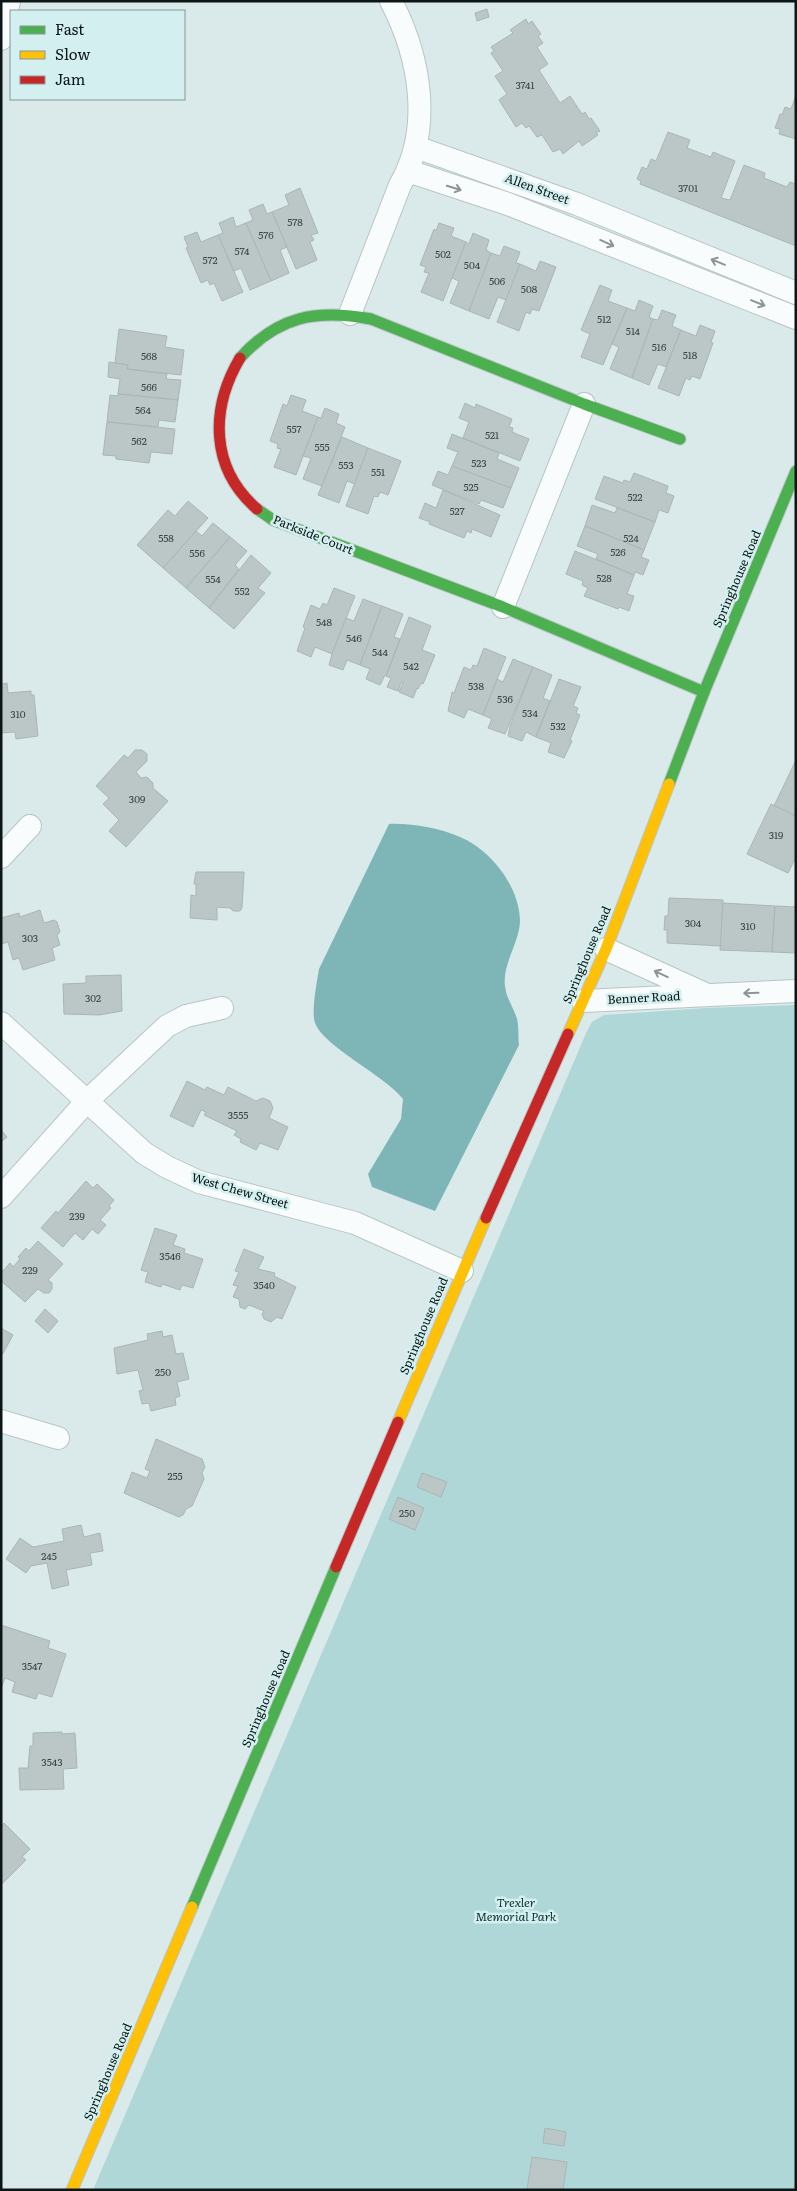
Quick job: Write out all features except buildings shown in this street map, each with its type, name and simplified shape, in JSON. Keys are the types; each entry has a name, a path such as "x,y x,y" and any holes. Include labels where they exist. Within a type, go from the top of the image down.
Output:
{"street":[{"path":"1,39 9,1"},
{"path":"350,314 400,185 408,172 416,147 420,120 418,85 412,51 400,18 391,1"},
{"name":"Allen Street","path":"416,147 577,204 796,293"},
{"name":"Allen Street","path":"408,172 535,214 796,318"},
{"name":"Parkside Court","path":"680,439 584,404 371,319 350,314 323,314 289,322 273,329 254,343 238,360 227,380 221,398 218,421 220,444 226,466 237,487 248,500 273,520 503,607 704,692"},
{"path":"503,607 584,404"},
{"name":"Springhouse Road","path":"72,2190 462,1271 606,949 704,692 796,471"},
{"path":"1,857 30,826"},
{"name":"Benner Road","path":"606,949 706,994"},
{"name":"Benner Road","path":"583,1001 796,991"},
{"path":"1,1197 87,1102 167,1026 186,1016 222,1008"},
{"name":"West Chew Street","path":"1,1023 144,1153 168,1168 199,1182 355,1223 462,1271"},
{"path":"1,1421 58,1438"}],"green space":[{"name":"Trexler Memorial Park","path":"796,1005 796,2190 93,2190 592,1022 604,1015 706,1008"}],"shaded area":[{"path":"389,824 416,825 443,831 460,837 482,851 492,860 509,882 515,895 520,920 505,978 507,995 517,1019 519,1045 435,1211 372,1187 368,1174 401,1119 403,1099 382,1080 330,1041 321,1032 314,1018 319,969"}],"traffic: fast":[{"path":"240,358 269,333 299,319 333,315 371,319 584,404 680,439"},
{"path":"669,784 704,692 796,471"},
{"path":"257,509 273,520 503,607 704,692"},
{"path":"192,1907 336,1567"}],"traffic: slow":[{"path":"568,1034 606,949 669,784"},
{"path":"398,1422 486,1218"},
{"path":"72,2190 192,1907"}],"traffic: jam":[{"path":"240,358 230,377 223,397 220,437 223,457 230,475 242,493 257,509"},
{"path":"486,1218 568,1034"},
{"path":"336,1567 398,1422"}]}
